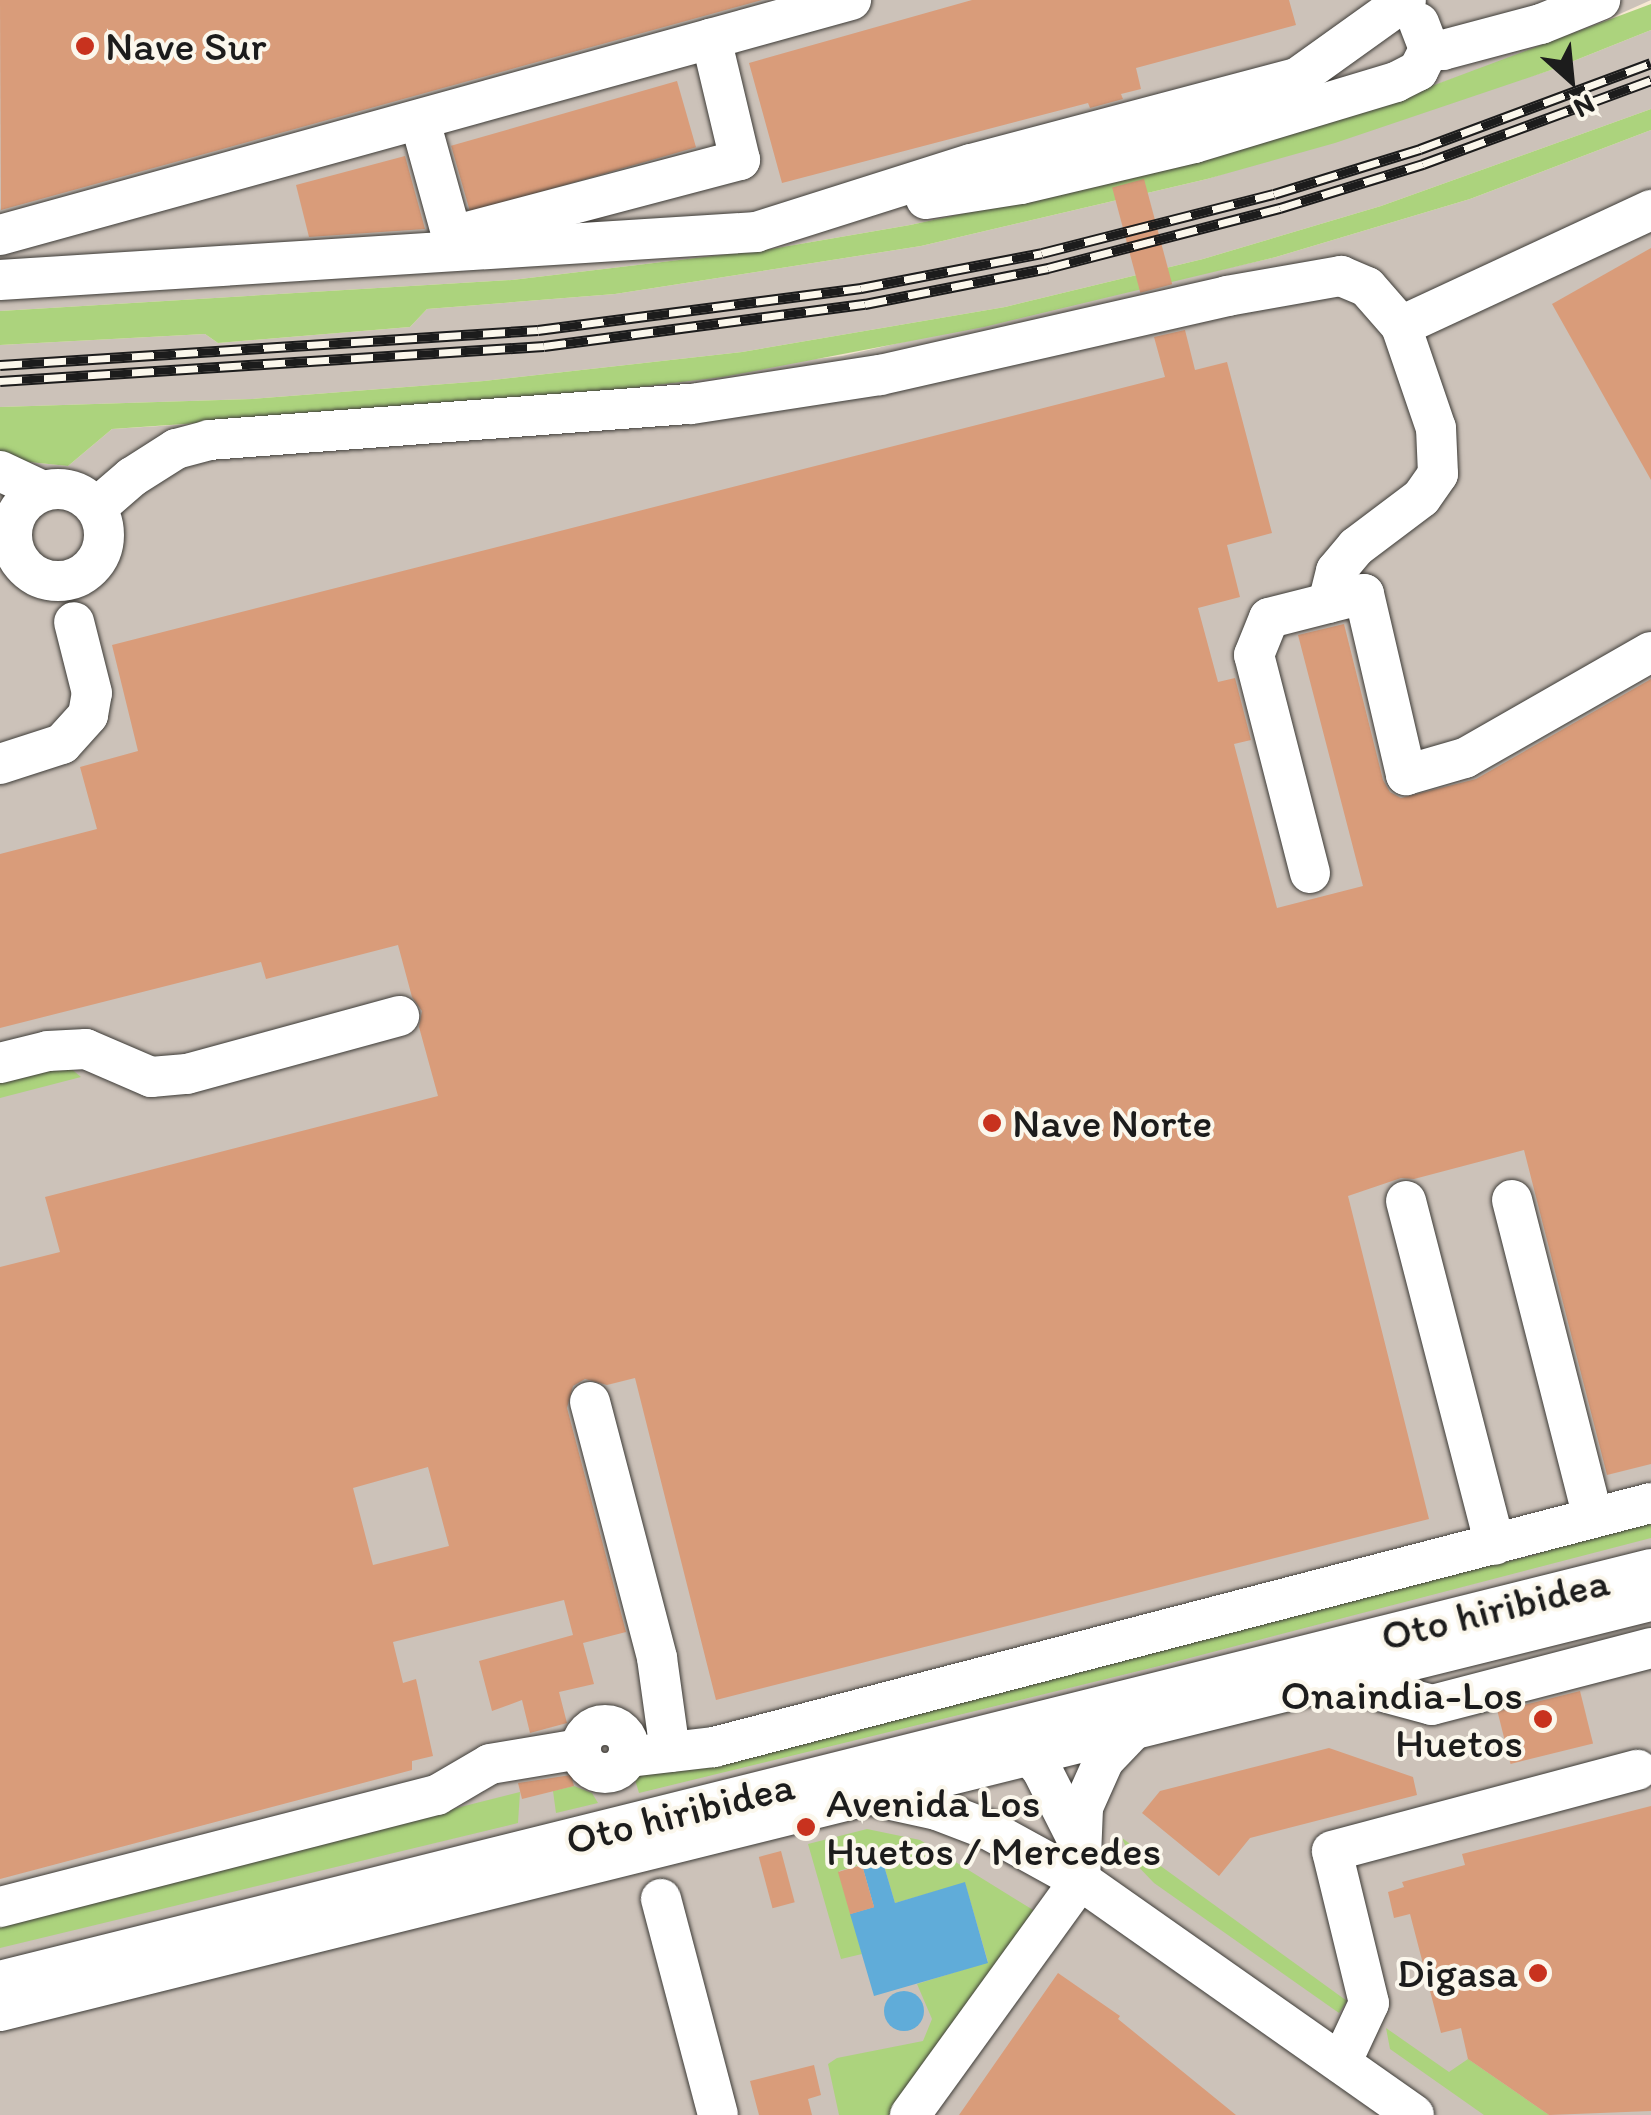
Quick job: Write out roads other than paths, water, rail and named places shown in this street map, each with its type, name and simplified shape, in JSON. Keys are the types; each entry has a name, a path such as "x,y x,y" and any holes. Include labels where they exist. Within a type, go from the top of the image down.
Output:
{"street":[{"path":"0,234 851,0"},
{"path":"0,280 756,232 850,202 971,164 1297,78 1408,0 1429,48 1418,72 1396,82 1194,143 1021,184 873,207 850,202"},
{"path":"1429,48 1460,46 1540,24 1600,0"},
{"path":"420,121 452,236 740,160 711,38"},
{"path":"1401,326 1651,210"},
{"path":"96,508 132,477 176,449 210,440 692,404 880,376 1227,296 1341,276 1367,287 1401,326 1436,428 1438,474 1421,498 1356,547 1336,571 1328,603"},
{"path":"0,471 25,492 72,491 96,508 104,537 101,552 80,576 48,581 33,575 7,542 25,492"},
{"path":"1310,873 1254,654 1269,618 1364,594 1406,775 1465,758 1651,652"},
{"path":"0,764 62,744 88,715 92,693 74,622"},
{"path":"0,1063 48,1051 86,1049 151,1076 187,1074 399,1016"},
{"path":"1512,1200 1594,1518"},
{"path":"1406,1202 1495,1545"},
{"path":"590,1402 657,1658 670,1752"},
{"path":"0,1906 437,1796 490,1764 605,1760 714,1747 1651,1503"},
{"name":"Oto hiribidea","path":"0,1981 617,1828 1020,1744 1651,1569"},
{"name":"Oto hiribidea","path":"0,2011 874,1796 1020,1744 1131,1732 1651,1602"},
{"path":"1339,1680 1432,1705 1651,1648"},
{"path":"910,2115 1080,1861 1082,1807 1104,1760 1131,1732"},
{"path":"1020,1744 1057,1796 1080,1861"},
{"path":"605,1760 617,1828"},
{"path":"1340,2063 1369,2004 1332,1851 1637,1770"},
{"path":"874,1796 937,1810 1080,1861 1340,2063 1414,2115"},
{"path":"988,1830 1029,1818 1057,1796"},
{"path":"661,1899 718,2115"}],"water":[{"path":"882,1859 895,1903 965,1882 988,1963 874,1996 850,1914 874,1907 862,1865"},
{"path":"904,1991 918,1997 924,2011 918,2025 904,2031 890,2025 884,2011 890,1997"}],"railway":[{"path":"0,365 538,330 861,288 1042,253 1274,194 1420,149 1651,63"},
{"path":"0,381 544,346 865,304 1048,268 1280,208 1423,164 1651,80"}],"place":[{"name":"Nave Sur","path":"85,46"},
{"name":"Nave Norte","path":"992,1123"},
{"name":"Onaindia-Los Huetos","path":"1543,1719"},
{"name":"Avenida Los Huetos / Mercedes","path":"806,1827"},
{"name":"Digasa","path":"1538,1973"}]}
